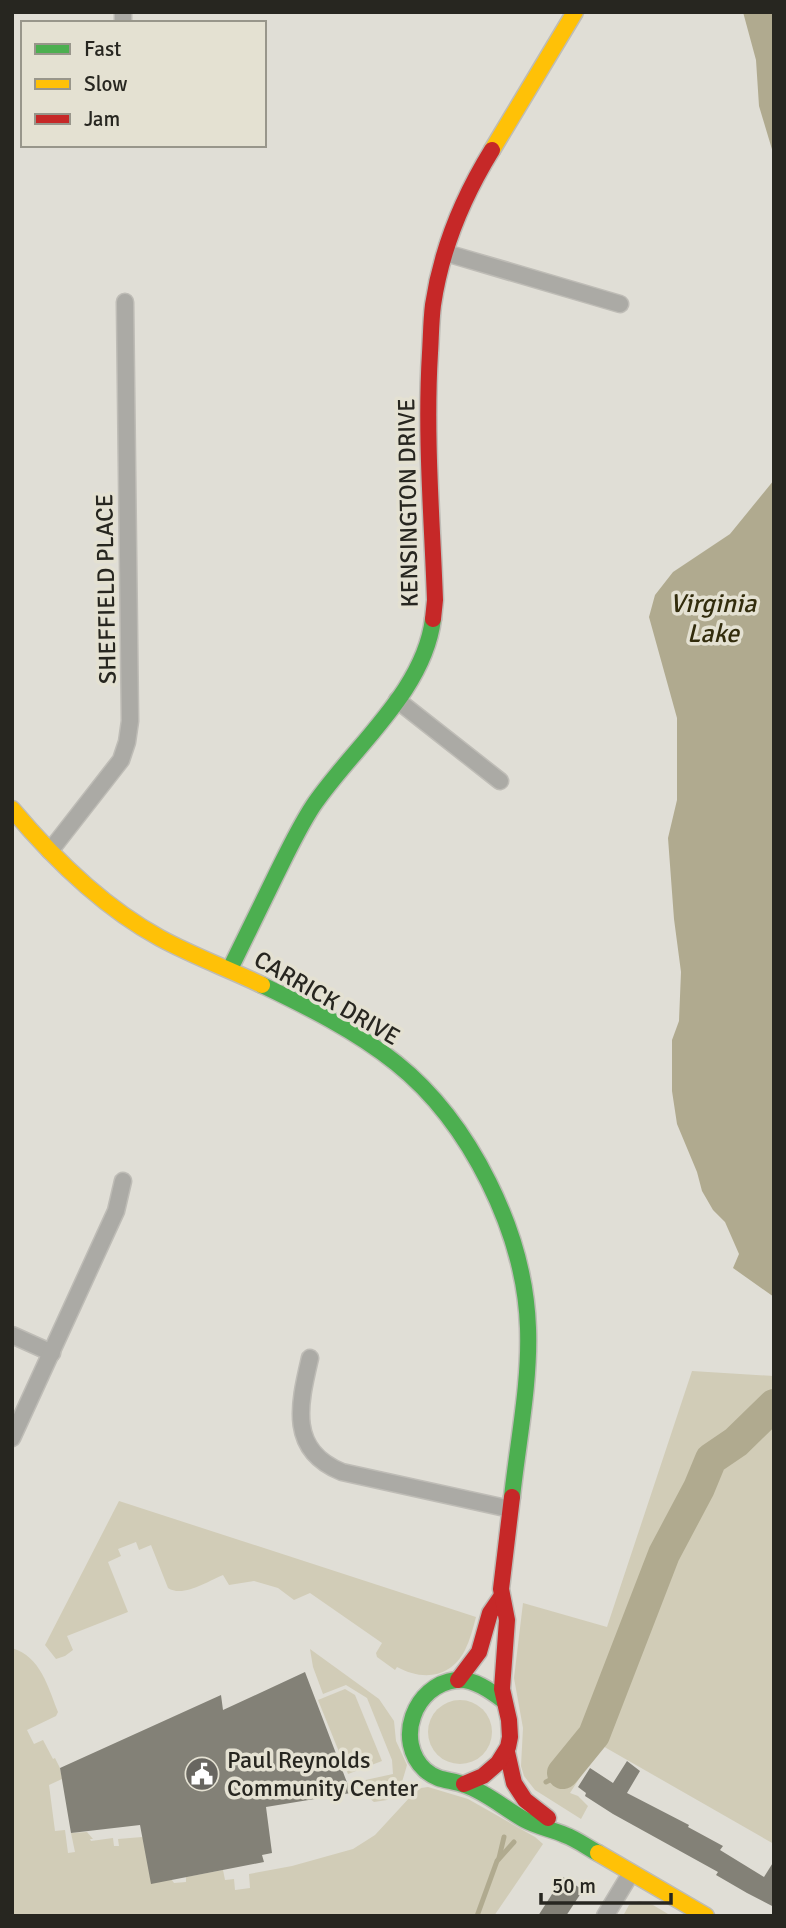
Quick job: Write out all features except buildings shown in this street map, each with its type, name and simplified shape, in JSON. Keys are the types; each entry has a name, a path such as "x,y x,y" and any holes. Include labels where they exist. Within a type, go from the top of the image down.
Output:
{"street":[{"name":"KENSINGTON DRIVE","path":"230,970 295,836 313,806 397,700 419,665 431,632 435,600 428,426 433,307 446,253 465,201 482,166 575,12"},
{"path":"446,253 620,304"},
{"name":"SHEFFIELD PLACE","path":"50,851 121,760 127,742 130,720 125,302"},
{"path":"397,700 499,781"},
{"name":"CARRICK DRIVE","path":"12,808 50,851 92,889 155,935 319,1014 359,1037 399,1065 424,1089 454,1125 491,1185 519,1261 527,1314 528,1367 501,1597 508,1616 502,1682 510,1724 511,1741 507,1752 514,1783 525,1800 565,1835"},
{"path":"12,1438 116,1211 123,1181"},
{"path":"12,1335 52,1353"},
{"path":"310,1358 301,1394 300,1413 307,1445 318,1458 342,1472 510,1509"},
{"name":"CARRICK DRIVE","path":"501,1597 490,1613 479,1652 458,1680 431,1690 412,1715 410,1745 415,1757 425,1770 446,1782 464,1784 537,1826 565,1835 706,1916"},
{"path":"458,1680 476,1684 504,1700"},
{"path":"464,1784 480,1778 496,1767 507,1752"},
{"path":"606,1916 631,1872"}],"shaded area":[{"path":"692,1371 774,1376 774,1844 601,1745 570,1793 578,1796 588,1806 581,1819 535,1790 524,1776 521,1766 523,1728 514,1678 523,1603 607,1627"},
{"path":"119,1501 476,1617 467,1646 452,1666 436,1674 417,1674 397,1667 395,1670 377,1657 376,1653 382,1643 310,1593 294,1600 278,1588 254,1581 229,1585 223,1575 196,1588 174,1591 168,1588 151,1545 139,1550 136,1542 118,1549 121,1556 108,1562 128,1612 67,1636 73,1650 56,1659 45,1645"},
{"path":"12,1648 22,1652 37,1666 58,1712 56,1716 27,1730 34,1744 43,1740 60,1768 62,1779 49,1785 55,1831 65,1830 68,1853 75,1852 71,1833 87,1832 93,1839 90,1839 91,1841 113,1838 114,1846 119,1846 118,1839 142,1837 174,1883 186,1882 186,1877 223,1870 225,1880 234,1879 235,1890 250,1888 249,1874 292,1866 353,1849 375,1835 411,1796 421,1788 428,1787 468,1799 543,1844 494,1916 12,1916"},
{"path":"310,1649 379,1699 394,1721 396,1741 407,1765 402,1782 387,1800 374,1802 356,1787 348,1787 347,1784 393,1774 392,1760 367,1698 346,1685 323,1694 313,1667"},
{"path":"345,1689 355,1695 382,1761 348,1774 318,1700"},
{"path":"460,1700 478,1706 486,1714 492,1732 486,1750 478,1758 460,1764 442,1758 434,1750 428,1732 434,1714 442,1706"},
{"path":"639,1901 668,1914 623,1916 629,1905"}],"water":[{"path":"743,12 774,12 774,156 759,106 756,60"},
{"name":"Virginia Lake","path":"774,480 774,1297 733,1268 739,1254 725,1222 713,1210 702,1191 677,1124 672,1091 672,1040 679,1021 681,972 668,838 677,800 677,718 649,617 655,595 673,572 730,534"}],"waterway":[{"path":"563,1773 594,1735 664,1554 699,1488 711,1459 736,1442 774,1405"},
{"path":"546,1782 563,1773"},
{"path":"499,1858 504,1837"},
{"path":"477,1916 497,1861 514,1842"}],"traffic: fast":[{"path":"230,969 288,850 313,806 384,718 416,671 427,646 433,619"},
{"path":"262,985 348,1030 396,1063 423,1087 447,1116 489,1182 517,1255 525,1292 528,1328 525,1391 512,1497"},
{"path":"504,1701 488,1689 469,1681 456,1680 441,1684 429,1692 413,1716 410,1730 416,1758 425,1770 435,1777 473,1788 525,1820 569,1837 598,1853"}],"traffic: slow":[{"path":"492,150 575,12"},
{"path":"12,809 62,864 119,912 173,945 262,985"},
{"path":"598,1853 706,1916"}],"traffic: jam":[{"path":"433,619 435,600 428,415 433,305 455,225 492,150"},
{"path":"464,1784 483,1776 498,1763 508,1747 510,1737 502,1689 507,1620 501,1589 512,1497"},
{"path":"458,1680 479,1652 490,1613 501,1597"},
{"path":"507,1752 514,1783 525,1800 548,1818"}],"place":[{"name":"Paul Reynolds Community Center","path":"202,1774"}]}
